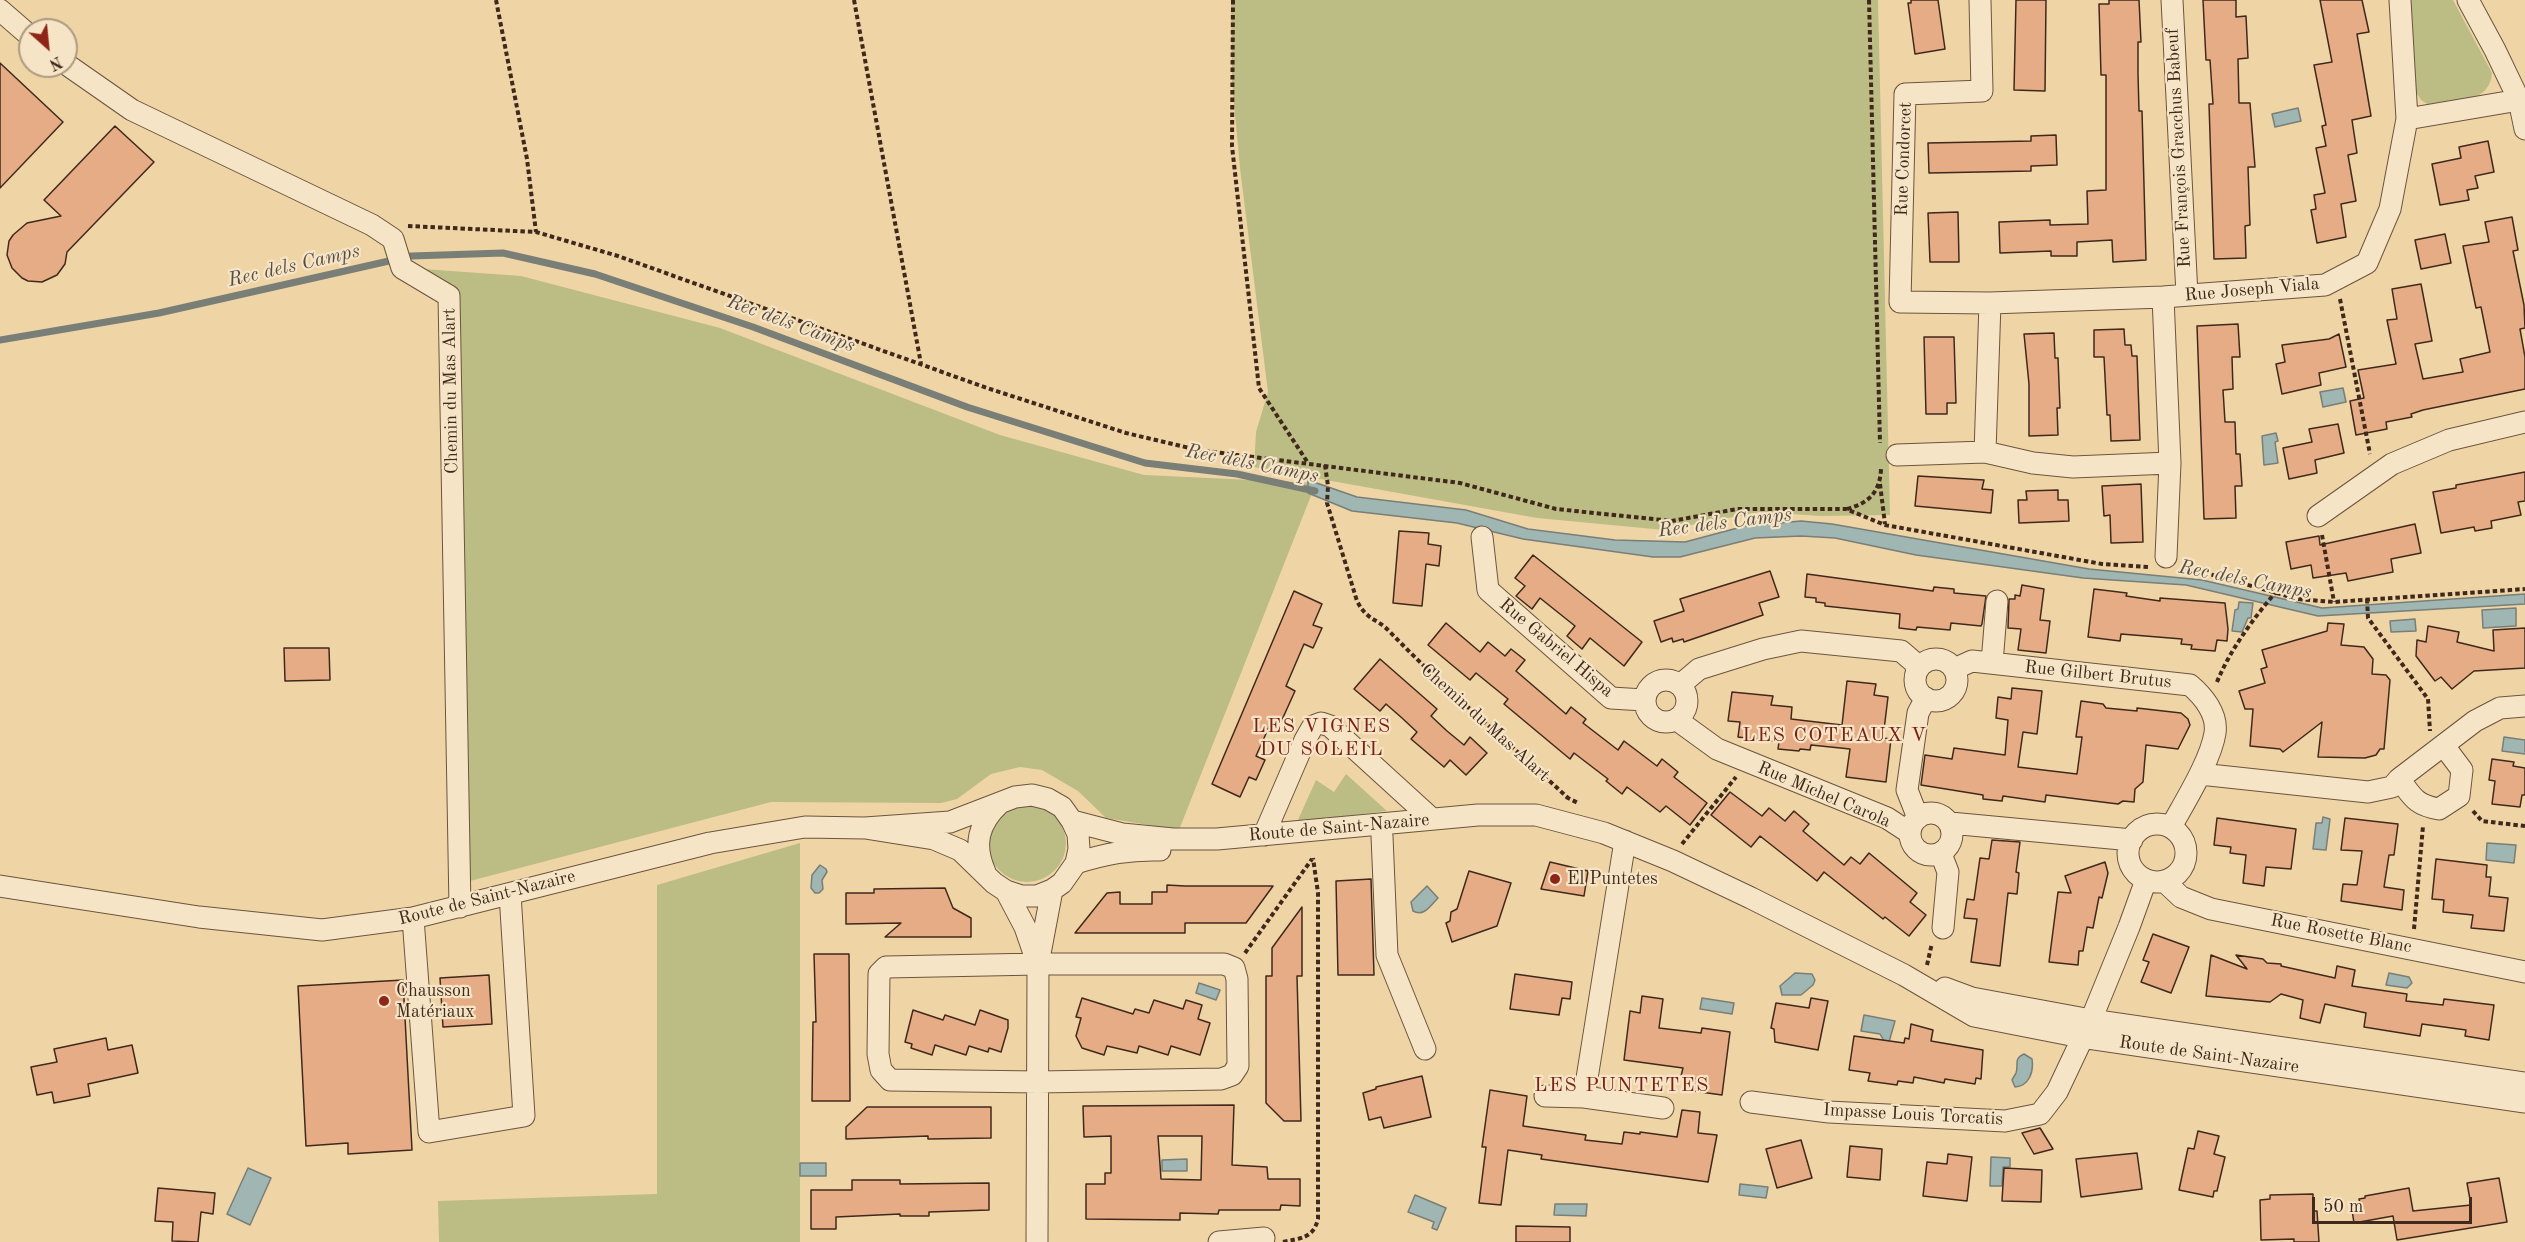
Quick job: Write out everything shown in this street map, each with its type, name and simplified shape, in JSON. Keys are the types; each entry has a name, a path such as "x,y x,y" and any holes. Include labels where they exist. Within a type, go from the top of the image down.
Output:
{"street":[{"name":"Rue Condorcet","path":"1980,0 1982,91 1905,94 1900,302 1990,303 2091,298"},
{"name":"Rue François Gracchus Babeuf","path":"2172,0 2187,295"},
{"name":"Rue Joseph Viala","path":"2091,298 2163,297 2325,285 2367,263 2390,208 2407,119 2404,37 2400,0"},
{"path":"2468,0 2522,100 2525,129"},
{"path":"0,10 18,26"},
{"path":"78,72 132,110 372,225 400,232"},
{"path":"2407,119 2522,100"},
{"name":"Chemin du Mas Alart","path":"400,232 402,268 449,296 460,908"},
{"path":"2163,297 2170,463 2167,565"},
{"path":"1985,452 1990,303"},
{"path":"2318,516 2392,464 2449,440 2525,422"},
{"path":"1886,457 1985,452 2033,463 2073,467 2170,463"},
{"name":"Rue Gabriel Hispa","path":"1482,537 1488,590 1611,699 1644,700"},
{"path":"1992,663 1997,601"},
{"path":"1680,685 1700,669 1763,649 1801,641 1901,651 1915,663 1916,686 1926,699 1944,700 1952,694 1956,687 1957,678 1954,669 1943,660 1936,659 1922,664 1917,671"},
{"name":"Rue Gilbert Brutus","path":"1954,669 1972,661 2190,685 2203,695 2208,705"},
{"path":"1665,679 1680,685 1687,699 1687,707 1677,720 1668,723 1659,722 1651,717 1645,709 1646,692 1657,681 1665,679"},
{"path":"1914,825 1926,813 1944,816 1953,831 1948,848 1941,854 1932,856 1923,854 1911,842 1914,825 1907,790 1918,712 1926,699"},
{"path":"2171,827 2200,774 2216,732 2208,705"},
{"path":"2200,774 2368,792 2392,787 2399,779 2475,721 2500,708 2525,706"},
{"name":"Rue Michel Carola","path":"1677,720 1717,749 1748,763 1887,818 1914,825"},
{"path":"1264,835 1305,740 1313,726 1321,723 1330,726 1432,819"},
{"path":"2399,779 2417,803 2425,806 2439,809 2459,796 2462,770 2438,751"},
{"path":"1032,795 1048,799 1062,807 1078,834 1079,849 1076,863 1062,883 1037,896 1021,896 1006,891 994,883 960,850 934,839 865,828 950,822 1000,804 1015,796 1032,795"},
{"path":"985,873 979,858 977,843 988,814 1000,804"},
{"name":"Route de Saint-Nazaire","path":"1072,821 1122,834 1173,839 1218,839 1478,815 1536,815 1625,841 1751,897 1904,975 1972,998 2086,1028 2525,1102"},
{"path":"1950,823 2132,840"},
{"path":"2153,824 2171,827 2184,842 2185,861 2173,877 2155,880 2138,875 2129,858 2132,840 2137,832 2153,824"},
{"name":"Route de Saint-Nazaire","path":"0,886 199,917 322,930 413,918 460,908 710,843 805,827 865,828"},
{"name":"Route de Saint-Nazaire","path":"1076,863 1108,853 1134,849 1312,851 1382,836 1478,827 1525,827 1604,833"},
{"path":"1382,836 1387,955 1425,1049"},
{"path":"1584,1097 1625,841"},
{"path":"1941,854 1948,872 1943,928"},
{"path":"2086,1028 2129,927 2155,880"},
{"name":"Rue Rosette Blanc","path":"2155,880 2181,897 2211,909 2525,972"},
{"path":"1037,1242 1038,964 1052,890"},
{"path":"1006,891 1025,927 1038,964"},
{"path":"413,918 429,1132 524,1116 510,894"},
{"path":"1038,964 1224,964 1234,968 1237,980 1238,1066 1232,1075 1221,1080 1038,1082 890,1080 881,1070 878,1054 879,974 886,968 1038,964"},
{"name":"Route de Saint-Nazaire","path":"2086,1028 2525,1083"},
{"name":"Impasse Louis Torcatis","path":"1751,1102 1829,1112 2013,1120 2040,1114 2057,1092 2086,1028"},
{"path":"1545,1096 1584,1097 1662,1108"},
{"path":"1219,1242 1272,1240"}],"path":[{"path":"496,0 527,159 536,232"},
{"path":"854,0 921,364"},
{"path":"1233,0 1232,146 1259,388 1308,463"},
{"path":"1869,0 1886,457 1880,484 1885,525"},
{"path":"400,232 536,232 618,256 921,364 1126,433 1198,450 1460,483 1556,509 1672,521 1737,509 1847,509 1869,500 1880,484"},
{"path":"2336,279 2374,475"},
{"name":"Chemin du Mas Alart","path":"1325,465 1328,486 1326,501 1357,601 1364,615 1386,628 1420,663 1604,833"},
{"path":"1847,509 1885,525 2102,564 2167,565 2202,572 2274,595 2298,599 2334,602 2367,601 2525,589"},
{"path":"2318,516 2334,602"},
{"path":"2208,705 2224,665 2274,595"},
{"path":"2367,601 2368,618 2428,699 2438,751"},
{"path":"1678,849 1748,763"},
{"path":"2459,796 2482,821 2525,826"},
{"path":"2412,948 2425,806"},
{"path":"1234,968 1312,851"},
{"path":"1272,1240 1306,1237 1315,1229 1318,1219 1318,893 1312,851"},
{"path":"1926,972 1933,938 1943,928"}],"green space":[{"path":"1231,0 1878,0 1890,515 1821,516 1760,512 1664,530 1537,518 1254,467 1256,432 1268,392 1240,168 1232,82"},
{"path":"2410,0 2453,0 2492,73 2485,91 2478,96 2459,101 2429,105 2421,100 2416,92"},
{"path":"423,269 521,276 720,328 1000,435 1144,475 1316,483 1179,830 1106,818 1078,791 1042,770 1020,767 991,774 957,799 941,803 771,802 470,881 459,334"},
{"path":"1346,774 1387,811 1297,822 1316,780 1334,792"},
{"path":"1027,804 1042,807 1054,816 1063,828 1066,843 1063,858 1054,870 1042,879 1027,882 1012,879 1000,870 991,858 988,843 991,828 1000,816 1012,807"},
{"path":"800,843 800,1242 439,1242 438,1201 657,1194 657,885"}],"water":[{"path":"2298,108 2301,121 2275,127 2272,114"},
{"path":"2343,388 2346,402 2323,407 2320,392"},
{"path":"2276,433 2278,463 2264,465 2262,436"},
{"path":"1308,480 1357,497 1466,510 1528,529 1615,540 1685,542 1745,526 1801,521 1832,524 2089,569 2202,580 2322,608 2525,594 2525,604 2318,616 2186,585 2083,578 1916,555 1835,538 1801,536 1755,538 1680,557 1653,557 1523,539 1457,523 1352,511 1308,493"},
{"path":"2239,602 2253,603 2251,618 2248,618 2242,632 2232,631 2235,610 2238,609"},
{"path":"2516,608 2516,626 2483,628 2482,610"},
{"path":"2415,619 2416,631 2391,632 2390,621"},
{"path":"2504,737 2525,740 2525,754 2502,751"},
{"path":"2323,817 2330,819 2326,850 2313,849 2316,823 2322,823"},
{"path":"2487,843 2516,845 2514,863 2486,860"},
{"path":"820,865 827,872 822,880 823,889 815,893 811,888 812,875"},
{"path":"1427,886 1438,898 1424,912 1413,911 1411,902"},
{"path":"1795,973 1812,974 1815,980 1813,985 1801,995 1782,995 1780,986"},
{"path":"2389,973 2409,977 2412,983 2407,988 2386,985"},
{"path":"1199,983 1220,990 1216,1000 1196,993"},
{"path":"1702,998 1734,1003 1732,1014 1700,1009"},
{"path":"1864,1015 1895,1021 1889,1042 1884,1041 1880,1034 1861,1031"},
{"path":"2024,1054 2032,1059 2030,1078 2024,1084 2015,1087 2012,1080 2016,1073 2017,1060"},
{"path":"1991,1157 2010,1158 2010,1167 2003,1167 2002,1186 1990,1186"},
{"path":"1187,1159 1187,1171 1162,1171 1162,1160"},
{"path":"800,1163 826,1163 826,1176 800,1176"},
{"path":"248,1168 271,1178 250,1225 227,1214"},
{"path":"1740,1184 1768,1187 1766,1198 1739,1195"},
{"path":"1415,1195 1446,1208 1437,1230 1432,1228 1434,1222 1408,1212"},
{"path":"1555,1204 1587,1204 1586,1216 1554,1215"}],"building":[{"path":"1911,0 1938,0 1945,49 1915,54 1908,3 1911,3"},
{"path":"2016,0 2046,0 2045,91 2014,90"},
{"path":"2109,0 2139,0 2141,42 2138,42 2138,74 2139,111 2142,111 2146,260 2113,262 2112,240 2077,242 2077,256 2051,256 2051,251 2000,253 1999,222 2050,220 2050,225 2088,224 2087,191 2106,190 2106,75 2101,75 2099,4 2109,4"},
{"path":"2203,0 2236,0 2236,17 2246,16 2248,58 2238,59 2239,103 2250,103 2255,167 2248,167 2250,225 2245,226 2246,258 2214,259 2209,104 2213,104 2210,60 2206,60"},
{"path":"2320,0 2362,0 2369,32 2357,34 2371,116 2352,120 2357,153 2348,155 2356,201 2341,204 2346,237 2317,243 2311,210 2316,209 2314,195 2325,193 2316,148 2326,146 2322,126 2326,125 2314,65 2332,62"},
{"path":"0,63 63,122 0,188"},
{"path":"115,126 154,162 67,252 65,264 57,275 42,282 22,278 12,268 7,255 9,241 27,223 61,216 44,200"},
{"path":"2056,135 2057,165 2031,166 2031,171 1929,173 1928,143 2031,141 2031,136"},
{"path":"2488,141 2494,172 2475,176 2478,188 2467,190 2469,200 2440,205 2432,164 2461,158 2459,147"},
{"path":"1958,212 1959,262 1930,262 1928,213"},
{"path":"2512,217 2518,250 2513,251 2524,305 2525,328 2520,329 2525,357 2525,389 2423,410 2411,414 2412,417 2386,422 2387,429 2356,435 2350,401 2364,398 2358,370 2396,364 2387,320 2397,319 2392,289 2421,284 2432,341 2415,344 2423,379 2463,372 2460,359 2490,352 2481,307 2476,308 2463,246 2489,242 2485,222"},
{"path":"2445,234 2451,263 2421,269 2415,240"},
{"path":"2238,324 2240,357 2232,357 2233,389 2223,390 2225,422 2235,422 2236,454 2240,454 2242,486 2235,486 2236,518 2204,519 2197,326"},
{"path":"2124,329 2125,345 2131,345 2132,356 2137,356 2140,440 2111,441 2110,415 2107,415 2104,357 2094,357 2094,330"},
{"path":"2054,333 2055,358 2058,358 2060,408 2057,408 2058,435 2029,436 2029,384 2024,334"},
{"path":"2339,334 2346,367 2319,373 2321,385 2282,394 2276,364 2285,362 2282,345 2329,339"},
{"path":"1924,337 1954,337 1956,403 1947,403 1947,414 1926,414"},
{"path":"2338,424 2344,453 2315,460 2317,473 2289,479 2283,448 2312,442 2309,429"},
{"path":"2525,472 2525,501 2518,502 2521,515 2491,521 2492,528 2475,531 2474,527 2441,533 2433,492 2456,488 2456,485"},
{"path":"1918,476 1984,480 1982,489 1993,490 1991,513 1915,506"},
{"path":"2141,484 2143,542 2111,543 2110,515 2104,516 2102,486"},
{"path":"2058,490 2058,500 2068,500 2069,521 2019,523 2018,500 2027,500 2026,491"},
{"path":"2415,524 2421,553 2391,559 2393,572 2348,581 2346,573 2313,578 2311,565 2291,569 2286,542 2319,536 2320,545"},
{"path":"1399,531 1429,533 1428,544 1441,546 1439,566 1426,564 1422,606 1393,603"},
{"path":"1533,555 1642,642 1624,666 1590,638 1582,649 1567,636 1575,626 1540,598 1532,609 1516,596 1525,586 1515,578"},
{"path":"1770,571 1779,597 1759,603 1763,615 1684,642 1683,639 1673,642 1672,638 1661,642 1654,621 1684,611 1680,599"},
{"path":"1807,574 1933,591 1934,587 1954,589 1954,593 1986,596 1982,624 1981,626 1951,623 1950,630 1899,628 1900,614 1825,606 1825,603 1816,602 1816,598 1805,597"},
{"path":"2022,585 2044,589 2040,620 2050,621 2046,653 2018,650 2021,629 2008,628 2009,599 2015,599 2015,595 2020,596"},
{"path":"2094,589 2127,593 2126,596 2160,601 2160,598 2225,603 2227,641 2217,640 2215,651 2191,649 2192,645 2181,644 2182,639 2121,634 2120,641 2088,637"},
{"path":"1294,591 1322,604 1313,625 1322,628 1313,648 1304,644 1286,686 1295,691 1281,722 1273,718 1256,756 1265,760 1256,780 1249,777 1240,797 1212,784"},
{"path":"1446,623 1480,652 1488,642 1505,656 1511,649 1525,660 1516,671 1566,714 1571,707 1586,719 1583,723 1618,750 1624,741 1657,766 1662,759 1678,772 1674,777 1707,803 1690,825 1666,806 1660,812 1627,787 1622,794 1606,781 1608,779 1574,753 1570,759 1504,704 1508,699 1476,673 1470,680 1428,645"},
{"path":"2328,623 2344,624 2341,645 2364,647 2373,659 2372,674 2386,675 2390,680 2384,749 2380,749 2376,755 2365,758 2318,757 2322,722 2283,752 2280,749 2250,746 2253,709 2245,709 2239,691 2265,683 2261,669 2267,667 2262,650 2327,631"},
{"path":"2428,626 2459,632 2457,642 2494,651 2493,630 2525,628 2525,668 2474,671 2452,689 2441,677 2435,681 2416,656 2417,640 2426,642"},
{"path":"284,648 329,648 330,680 285,681"},
{"path":"1380,659 1437,709 1431,716 1447,731 1464,745 1470,737 1487,753 1466,775 1450,760 1444,767 1411,739 1417,732 1386,704 1380,711 1354,689"},
{"path":"1847,681 1876,684 1874,695 1888,697 1883,738 1891,739 1886,782 1846,777 1850,749 1811,745 1810,750 1778,749 1779,742 1738,737 1740,722 1728,721 1732,692 1773,696 1771,705 1792,707 1791,719 1842,725"},
{"path":"2012,688 2042,691 2037,734 2023,732 2018,767 2077,774 2082,737 2076,737 2081,701 2103,704 2106,708 2137,711 2137,708 2181,713 2188,719 2190,725 2178,749 2146,745 2143,782 2135,789 2134,802 2123,801 2118,804 2046,795 2045,802 2003,796 2002,801 1983,799 1983,795 1921,785 1925,755 1952,759 1954,748 2005,755 2008,720 1996,718 1998,697 2011,699"},
{"path":"2492,759 2514,762 2513,766 2525,768 2525,795 2522,795 2520,807 2492,804 2495,781 2489,780"},
{"path":"1730,792 1762,816 1769,808 1785,821 1794,811 1809,824 1803,831 1844,865 1851,857 1860,864 1869,853 1917,893 1910,902 1926,915 1909,936 1885,917 1883,919 1824,872 1817,881 1760,836 1751,847 1711,815"},
{"path":"2217,818 2296,829 2291,869 2266,867 2264,886 2243,883 2246,855 2230,853 2231,847 2214,845"},
{"path":"2345,818 2398,824 2394,855 2389,855 2384,887 2404,890 2402,910 2341,901 2343,884 2357,885 2362,851 2341,850"},
{"path":"1992,840 2020,842 2016,872 2019,873 2017,894 2008,893 2000,966 1971,962 1977,919 1964,918 1967,899 1974,900 1980,858 1989,859"},
{"path":"2436,859 2487,865 2486,877 2491,877 2489,896 2508,898 2504,931 2471,928 2473,915 2443,912 2444,900 2432,899"},
{"path":"1550,862 1588,871 1584,896 1541,889"},
{"path":"2105,862 2108,873 2102,898 2099,897 2093,928 2087,927 2083,951 2079,951 2078,965 2049,962 2058,892 2071,893 2065,876"},
{"path":"1469,871 1511,883 1497,926 1452,942 1446,923 1450,921 1451,912 1457,909"},
{"path":"1371,879 1374,975 1338,975 1336,881"},
{"path":"1167,885 1273,886 1246,923 1185,923 1185,933 1075,933 1107,893 1120,892 1120,904 1152,904 1152,892 1167,892"},
{"path":"945,888 953,908 971,918 971,937 885,937 901,923 846,924 846,893 874,893 874,889"},
{"path":"1302,907 1302,976 1297,976 1301,1121 1284,1121 1266,1103 1266,976 1272,976 1272,948"},
{"path":"2153,934 2189,947 2171,993 2141,982 2149,962 2143,960"},
{"path":"814,954 849,954 850,1101 812,1101 813,1022 816,1022"},
{"path":"2211,955 2247,969 2236,955 2263,959 2267,963 2281,964 2281,966 2335,978 2337,966 2355,970 2352,986 2407,994 2406,1001 2443,1005 2444,999 2494,1005 2489,1040 2465,1036 2466,1030 2422,1024 2420,1036 2364,1027 2366,1013 2325,1004 2320,1023 2300,1018 2303,1000 2281,994 2270,1002 2206,996"},
{"path":"1515,974 1572,982 1570,999 1562,998 1559,1015 1510,1009"},
{"path":"489,975 492,1024 443,1027 440,978"},
{"path":"403,980 412,1150 348,1154 348,1143 306,1146 298,986"},
{"path":"1642,996 1663,999 1659,1028 1701,1033 1702,1028 1730,1032 1722,1095 1693,1091 1695,1078 1681,1076 1683,1068 1624,1060 1630,1011 1640,1013"},
{"path":"1082,998 1133,1014 1135,1009 1149,1013 1154,1000 1183,1009 1186,1000 1202,1005 1198,1019 1210,1023 1200,1055 1171,1046 1168,1055 1139,1046 1137,1053 1107,1046 1104,1055 1082,1048 1076,1036 1081,1018 1076,1017"},
{"path":"1811,998 1828,1001 1818,1050 1775,1042 1774,1029 1771,1028 1776,1003 1809,1008"},
{"path":"913,1010 943,1020 945,1015 975,1025 980,1010 1008,1020 1001,1052 989,1048 988,1052 969,1046 966,1055 935,1045 932,1055 911,1048 912,1044 905,1042"},
{"path":"1911,1024 1933,1030 1931,1041 1983,1050 1981,1079 1976,1078 1975,1084 1945,1079 1944,1083 1914,1077 1913,1083 1898,1081 1897,1085 1868,1081 1870,1073 1849,1070 1854,1036 1904,1043 1905,1038 1909,1039"},
{"path":"106,1038 108,1050 132,1045 138,1073 88,1084 90,1096 54,1103 52,1092 37,1095 31,1067 57,1062 54,1049"},
{"path":"1422,1076 1431,1117 1384,1128 1381,1117 1369,1120 1363,1093 1376,1089 1376,1087"},
{"path":"1490,1090 1527,1096 1523,1126 1586,1135 1585,1140 1622,1144 1624,1132 1677,1137 1682,1110 1700,1112 1698,1133 1717,1135 1708,1182 1541,1159 1542,1155 1508,1150 1501,1205 1479,1203 1486,1147 1482,1147"},
{"path":"1234,1105 1232,1165 1267,1167 1268,1179 1300,1179 1300,1206 1281,1205 1280,1210 1219,1210 1218,1214 1180,1213 1180,1220 1086,1219 1086,1184 1105,1184 1105,1173 1111,1173 1111,1136 1084,1137 1083,1106","holes":["1158,1136 1202,1136 1201,1180 1161,1179"]},
{"path":"867,1107 991,1107 991,1138 928,1139 928,1136 846,1139 846,1127"},
{"path":"2040,1128 2053,1149 2034,1154 2022,1133"},
{"path":"2198,1131 2219,1136 2214,1154 2225,1157 2217,1191 2214,1191 2213,1197 2179,1190 2188,1148 2194,1149"},
{"path":"1801,1140 1812,1178 1777,1188 1766,1149"},
{"path":"1850,1146 1882,1149 1880,1180 1847,1177"},
{"path":"2137,1153 2142,1189 2081,1197 2076,1159"},
{"path":"1948,1154 1972,1157 1967,1201 1923,1196 1927,1162 1947,1164"},
{"path":"2004,1168 2042,1170 2041,1202 2002,1201"},
{"path":"2499,1178 2507,1222 2397,1240 2393,1216 2354,1223 2351,1204 2360,1203 2359,1199 2365,1196 2409,1188 2413,1211 2471,1205 2467,1183"},
{"path":"852,1180 900,1180 900,1184 989,1183 989,1210 929,1212 929,1216 900,1216 900,1214 836,1217 836,1229 811,1229 811,1190 852,1190"},
{"path":"158,1188 215,1193 213,1214 201,1212 198,1242 172,1241 173,1222 155,1221"},
{"path":"2313,1194 2313,1211 2317,1211 2319,1242 2294,1242 2294,1239 2261,1240 2260,1200 2270,1199 2270,1195"},
{"path":"1516,1226 1570,1227 1570,1242 1516,1242"}],"waterway":[{"name":"Rec dels Camps","path":"0,340 159,313 411,256 503,253 595,274 753,327 967,407 1145,463 1237,474 1315,491"}],"place":[{"name":"El Puntetes","path":"1555,879"},
{"name":"Chausson Matériaux","path":"384,1001"}],"district":[{"name":"LES COTEAUX V","path":"1835,736"},
{"name":"LES VIGNES DU SOLEIL","path":"1322,738"},
{"name":"LES PUNTETES","path":"1622,1086"}]}
